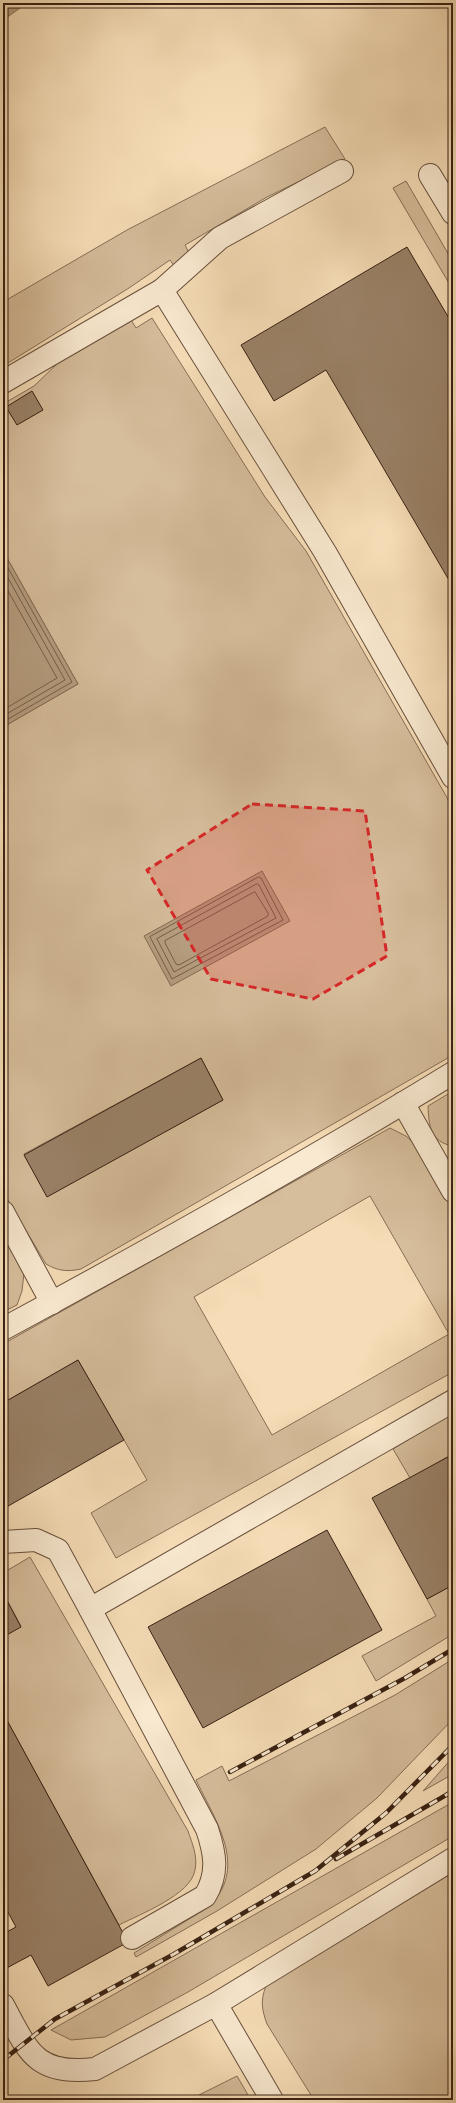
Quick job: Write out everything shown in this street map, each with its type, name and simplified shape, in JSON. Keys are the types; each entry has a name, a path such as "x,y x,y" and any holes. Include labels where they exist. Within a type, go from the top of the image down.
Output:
{"lane":[{"path":"3,382 162,290 220,238 342,171"},
{"path":"430,175 453,213"},
{"path":"162,290 325,552 453,777"},
{"path":"3,1330 403,1103 453,1073"},
{"path":"403,1103 453,1191"},
{"path":"3,1212 52,1303"},
{"path":"90,1609 453,1401"},
{"path":"3,1542 36,1540 58,1550 207,1829 213,1847 216,1864 212,1884 205,1896 132,1938"},
{"path":"3,2004 27,2049 41,2062 59,2068 76,2071 95,2069 216,2004 453,1858"},
{"path":"216,2004 272,2100"}],"highlighted area":[{"path":"252,804 365,811 387,956 313,999 211,979 147,870"}],"shaded area":[{"path":"325,127 345,159 267,197 185,245 192,259 177,270 170,260 129,288 3,366 3,302 127,230"},
{"path":"406,181 453,262 453,290 393,188"},
{"path":"128,315 136,328 152,318 265,497 306,551 453,808 453,1055 81,1269 67,1271 46,1264 3,1192 3,727 78,684 3,551 3,404 34,386 83,339","holes":["201,1058 223,1100 47,1196 24,1154"]},
{"path":"453,1091 453,1146 445,1144 435,1137 430,1126 428,1106"},
{"path":"390,1128 406,1136 419,1148 453,1210 453,1372 116,1558 91,1513 147,1480 78,1360 3,1403 3,1344","holes":["370,1196 449,1334 272,1435 194,1297"]},
{"path":"3,1236 24,1273 22,1291 17,1305 3,1312"},
{"path":"453,1413 453,1466 447,1457 410,1478 393,1449"},
{"path":"30,1557 188,1831 194,1850 196,1860 195,1870 191,1879 184,1888 163,1903 119,1925 3,1713 3,1637 21,1626 3,1593 3,1573"},
{"path":"453,1585 453,1634 376,1681 362,1656 436,1616 427,1599"},
{"path":"453,1659 453,1719 377,1798 316,1849 217,1911 136,1957 134,1953 207,1908 220,1893 226,1877 228,1861 225,1845 220,1829 196,1780 222,1766 229,1781 395,1695"},
{"path":"453,1757 453,1774 423,1791"},
{"path":"453,1802 453,1836 188,1992 105,2037 71,2040 51,2030"},
{"path":"453,1865 453,2100 314,2100 267,2024 262,2005 266,1986"},
{"path":"237,2076 251,2100 189,2100"}],"water":[{"path":"3,3 27,3 3,20"},
{"path":"3,551 78,684 3,727"},
{"path":"262,871 290,921 171,986 144,936"}],"building":[{"path":"407,247 453,325 453,587 326,370 274,401 241,345"},
{"path":"32,391 43,410 17,425 6,407"},
{"path":"201,1058 223,1100 47,1197 24,1155"},
{"path":"78,1360 124,1440 3,1509 3,1403"},
{"path":"448,1457 453,1466 453,1585 427,1599 372,1498"},
{"path":"327,1530 382,1630 203,1728 148,1627"},
{"path":"3,1593 21,1627 3,1637"},
{"path":"3,1713 128,1942 48,1986 31,1955 3,1970 3,1934 16,1927 3,1903"}],"railway":[{"path":"230,1772 405,1678 453,1649"},
{"path":"3,2060 55,2019 174,1954 315,1871 386,1813 453,1745"},
{"path":"336,1859 453,1791"}]}
